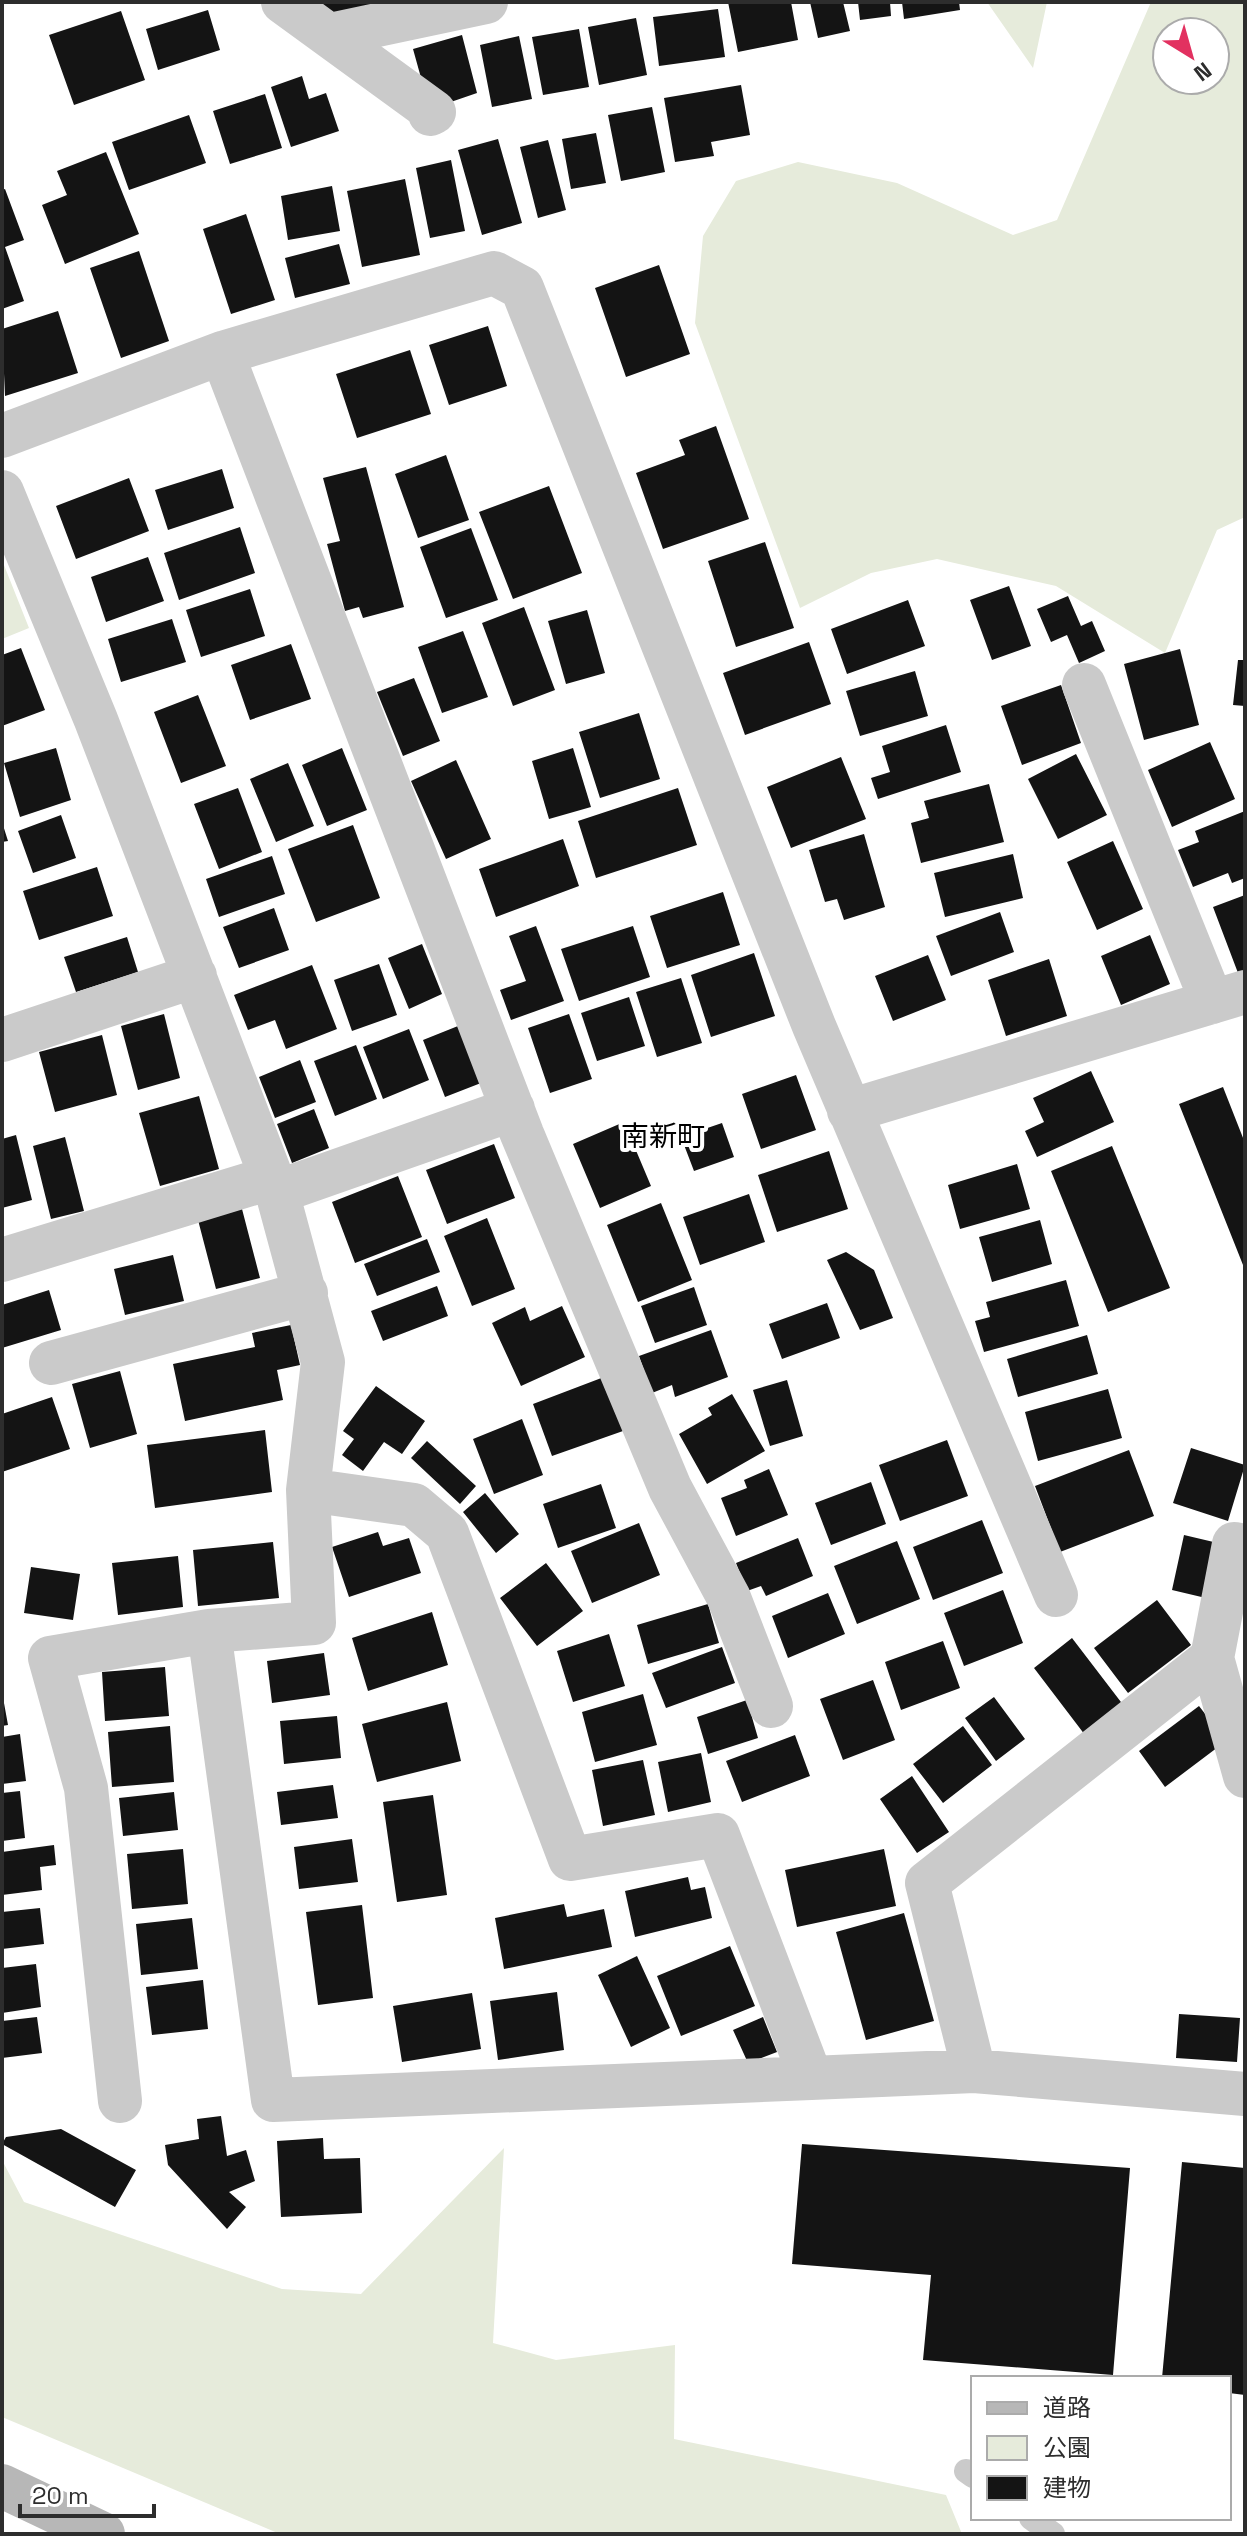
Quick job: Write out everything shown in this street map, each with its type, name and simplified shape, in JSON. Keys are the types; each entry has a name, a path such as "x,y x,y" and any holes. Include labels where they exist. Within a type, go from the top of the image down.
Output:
{"street":[{"path":"283,2 434,112 430,114"},
{"path":"330,35 486,2"},
{"path":"2,436 222,353 494,273 522,288 849,1111 1056,1595"},
{"path":"222,353 513,1109 664,1474 729,1598 771,1706"},
{"path":"2,492 96,720 274,1185 323,1362 308,1490 314,1623 209,1631 50,1658 86,1788 120,2101"},
{"path":"849,1111 1228,997 1084,685"},
{"path":"2,1040 195,976"},
{"path":"2,1260 274,1185 513,1109"},
{"path":"51,1363 306,1293"},
{"path":"308,1490 414,1505 447,1533 570,1859 718,1835 811,2078"},
{"path":"1245,1546 1234,1544 1212,1658 1245,1776"},
{"path":"209,1631 273,2100 974,2071 1245,2094"},
{"path":"974,2071 927,1883 1212,1658"},
{"path":"2,2486 103,2534"}],"lane":[{"path":"1034,2520 1053,2534"}],"green space":[{"path":"987,2 1047,2 1033,68"},
{"path":"1151,2 1245,2 1245,517 1217,530 1165,653 1056,586 937,559 871,573 800,608 695,323 703,236 736,181 798,162 897,183 1013,235 1057,220"},
{"path":"2,560 29,628 2,639"},
{"path":"504,2148 493,2343 556,2360 675,2345 674,2439 946,2495 962,2534 280,2534 2,2417 2,2160 24,2202 282,2289 361,2294"}],"building":[{"path":"317,2 377,2 378,5 323,22"},
{"path":"728,2 791,2 798,40 738,52"},
{"path":"810,2 843,2 850,31 818,38"},
{"path":"858,2 890,2 891,16 860,20"},
{"path":"902,2 959,2 960,10 904,19"},
{"path":"718,9 725,57 659,66 653,17"},
{"path":"208,10 220,50 158,70 146,29"},
{"path":"121,11 145,80 74,105 49,35"},
{"path":"636,18 647,75 599,85 588,27"},
{"path":"579,29 589,87 543,95 532,37"},
{"path":"462,35 477,93 445,104 423,85 413,49"},
{"path":"519,36 532,99 492,107 480,45"},
{"path":"302,76 309,99 326,93 339,131 291,147 271,87"},
{"path":"741,85 750,135 711,142 714,156 675,162 664,98"},
{"path":"265,94 282,148 230,164 213,111"},
{"path":"652,107 665,172 621,181 608,115"},
{"path":"189,115 206,163 129,190 112,142"},
{"path":"596,133 606,183 571,189 562,139"},
{"path":"498,139 522,223 482,235 458,150"},
{"path":"548,140 566,210 538,218 520,147"},
{"path":"106,152 139,234 65,264 42,205 67,195 57,171"},
{"path":"451,160 465,231 430,238 416,168"},
{"path":"405,179 420,255 362,267 347,191"},
{"path":"332,186 340,231 288,240 281,196"},
{"path":"5,189 24,240 5,247 24,301 2,309 2,190"},
{"path":"246,214 275,300 231,314 203,229"},
{"path":"339,244 350,284 295,298 285,258"},
{"path":"139,251 169,341 121,358 90,268"},
{"path":"659,265 690,354 626,377 595,288"},
{"path":"58,311 78,373 5,396 2,329"},
{"path":"488,326 507,386 449,405 429,345"},
{"path":"410,350 431,414 357,438 336,374"},
{"path":"716,426 749,519 663,549 636,473 685,455 679,440"},
{"path":"446,455 469,520 418,538 395,474"},
{"path":"366,467 404,607 363,618 359,607 345,611 327,544 340,541 323,478"},
{"path":"222,469 234,508 168,530 155,490"},
{"path":"129,478 149,531 76,559 56,506"},
{"path":"549,486 582,573 513,599 479,512"},
{"path":"240,527 255,573 179,600 164,553"},
{"path":"471,528 498,600 446,618 420,547"},
{"path":"765,542 794,628 736,647 708,561"},
{"path":"148,557 164,601 106,622 91,577"},
{"path":"1009,586 1031,646 992,660 970,600"},
{"path":"250,589 265,636 201,657 186,610"},
{"path":"1068,596 1081,626 1092,621 1105,651 1079,663 1067,635 1051,642 1037,609"},
{"path":"908,600 925,646 847,674 831,629"},
{"path":"524,607 555,690 513,706 482,623"},
{"path":"587,610 605,673 566,684 548,621"},
{"path":"172,619 186,662 121,682 108,639"},
{"path":"463,631 488,697 442,713 418,647"},
{"path":"809,642 831,704 745,735 723,673"},
{"path":"291,644 311,699 250,720 231,665"},
{"path":"21,648 45,710 2,726 2,655"},
{"path":"1180,649 1199,725 1144,740 1124,664"},
{"path":"1238,660 1245,660 1245,706 1233,705"},
{"path":"915,671 928,716 860,736 846,691"},
{"path":"414,678 440,741 403,756 377,692"},
{"path":"1061,685 1081,743 1022,765 1001,706"},
{"path":"198,695 226,766 181,783 154,712"},
{"path":"639,713 660,779 600,798 579,732"},
{"path":"946,725 961,772 878,799 871,778 890,772 882,746"},
{"path":"1210,742 1235,799 1172,827 1148,770"},
{"path":"56,748 71,800 20,817 4,763"},
{"path":"342,748 367,810 327,826 302,765"},
{"path":"573,748 591,807 549,819 532,761"},
{"path":"1076,754 1107,815 1058,839 1028,779"},
{"path":"841,757 866,819 791,848 767,787"},
{"path":"456,760 491,839 446,859 411,781"},
{"path":"288,763 314,826 276,842 250,779"},
{"path":"989,784 1004,842 921,863 911,823 929,818 924,801"},
{"path":"238,788 262,852 219,869 194,804"},
{"path":"678,788 697,845 596,878 578,821"},
{"path":"1245,811 1245,878 1232,883 1228,873 1193,887 1178,850 1199,842 1195,831"},
{"path":"61,815 76,858 33,873 18,831"},
{"path":"2,822 8,841 2,842"},
{"path":"353,825 380,898 316,922 288,849"},
{"path":"864,834 885,907 844,920 837,899 825,902 809,850"},
{"path":"563,839 579,886 496,917 479,869"},
{"path":"1113,841 1143,909 1097,930 1067,862"},
{"path":"1013,854 1023,898 945,917 934,873"},
{"path":"272,856 285,894 219,917 206,879"},
{"path":"97,867 113,916 39,940 23,891"},
{"path":"723,892 740,945 667,968 650,916"},
{"path":"1245,895 1245,970 1238,973 1213,907"},
{"path":"274,908 289,950 239,968 223,927"},
{"path":"1000,912 1014,952 951,976 936,936"},
{"path":"536,926 564,1001 511,1020 500,990 526,981 509,936"},
{"path":"633,926 650,977 579,1001 561,949"},
{"path":"1150,935 1170,984 1121,1005 1101,956"},
{"path":"127,937 138,972 76,992 64,957"},
{"path":"422,944 442,994 409,1009 388,958"},
{"path":"754,953 775,1016 711,1037 691,975"},
{"path":"928,955 946,1000 893,1021 875,976"},
{"path":"1049,959 1067,1016 1006,1036 988,980"},
{"path":"379,964 397,1015 352,1031 334,980"},
{"path":"312,965 337,1029 286,1049 275,1020 248,1030 234,995"},
{"path":"681,978 702,1043 657,1057 636,992"},
{"path":"629,997 645,1046 597,1061 581,1013"},
{"path":"164,1014 180,1078 138,1090 121,1026"},
{"path":"569,1014 592,1079 550,1093 528,1028"},
{"path":"458,1026 481,1083 445,1097 423,1040"},
{"path":"409,1029 429,1080 383,1099 363,1047"},
{"path":"102,1035 117,1095 55,1112 39,1052"},
{"path":"356,1045 377,1099 335,1116 314,1061"},
{"path":"300,1060 316,1102 275,1118 259,1077"},
{"path":"1091,1071 1114,1122 1037,1157 1025,1131 1044,1122 1033,1098"},
{"path":"796,1075 816,1130 761,1149 742,1094"},
{"path":"1223,1087 1245,1143 1245,1270 1179,1104"},
{"path":"199,1096 219,1169 160,1186 139,1113"},
{"path":"314,1109 329,1148 292,1163 277,1124"},
{"path":"624,1122 651,1186 600,1208 573,1144"},
{"path":"722,1123 734,1157 694,1171 681,1137"},
{"path":"16,1135 32,1200 2,1208 2,1139"},
{"path":"65,1137 84,1211 51,1219 33,1146"},
{"path":"494,1144 515,1198 447,1224 426,1170"},
{"path":"1112,1146 1170,1288 1108,1312 1051,1171"},
{"path":"829,1151 848,1209 777,1232 758,1175"},
{"path":"1017,1164 1030,1209 960,1229 948,1185"},
{"path":"398,1176 422,1237 355,1263 332,1202"},
{"path":"749,1194 765,1242 700,1265 683,1217"},
{"path":"661,1203 692,1280 638,1302 607,1225"},
{"path":"242,1209 260,1278 216,1289 198,1220"},
{"path":"487,1218 515,1289 472,1306 444,1236"},
{"path":"1040,1220 1052,1264 992,1282 979,1237"},
{"path":"427,1239 440,1272 377,1296 364,1264"},
{"path":"846,1252 874,1270 893,1318 860,1330 827,1260"},
{"path":"173,1255 184,1301 125,1315 114,1269"},
{"path":"1066,1280 1079,1326 984,1352 975,1321 990,1317 986,1302"},
{"path":"437,1286 448,1316 383,1341 371,1311"},
{"path":"694,1287 707,1325 655,1343 641,1306"},
{"path":"49,1290 61,1330 2,1348 2,1305"},
{"path":"827,1303 840,1338 782,1359 769,1324"},
{"path":"562,1306 585,1357 521,1386 492,1323 525,1307 530,1321"},
{"path":"291,1325 300,1365 277,1370 283,1400 185,1421 173,1364 255,1347 252,1333"},
{"path":"711,1330 728,1377 675,1397 672,1385 652,1393 639,1356"},
{"path":"1087,1335 1098,1374 1018,1397 1007,1359"},
{"path":"120,1371 137,1434 90,1448 72,1384"},
{"path":"604,1377 623,1431 552,1456 533,1404"},
{"path":"787,1380 803,1436 770,1446 753,1390"},
{"path":"376,1386 425,1421 402,1454 384,1442 363,1471 342,1455 354,1439 343,1431"},
{"path":"1108,1389 1122,1438 1038,1461 1025,1412"},
{"path":"732,1394 765,1451 707,1484 679,1434 712,1415 708,1408"},
{"path":"52,1397 70,1449 2,1472 2,1414"},
{"path":"522,1419 543,1475 494,1494 473,1439"},
{"path":"265,1430 272,1492 155,1508 147,1445"},
{"path":"947,1440 968,1496 900,1521 879,1465"},
{"path":"427,1441 476,1486 460,1504 411,1458"},
{"path":"1191,1448 1245,1465 1228,1521 1173,1503"},
{"path":"1129,1450 1154,1516 1060,1552 1035,1486"},
{"path":"769,1469 788,1515 736,1536 721,1498 747,1488 744,1480"},
{"path":"871,1482 886,1524 831,1545 815,1503"},
{"path":"601,1484 616,1528 558,1548 543,1504"},
{"path":"485,1493 519,1534 496,1553 463,1512"},
{"path":"982,1520 1003,1573 933,1600 913,1547"},
{"path":"639,1523 660,1575 592,1603 571,1551"},
{"path":"378,1532 383,1546 409,1538 421,1573 349,1597 332,1547"},
{"path":"1184,1535 1222,1544 1210,1599 1172,1590"},
{"path":"798,1538 813,1576 766,1596 761,1586 747,1591 736,1563"},
{"path":"897,1541 920,1599 857,1624 834,1566"},
{"path":"273,1542 279,1598 198,1606 193,1550"},
{"path":"178,1556 183,1607 118,1615 112,1563"},
{"path":"546,1563 583,1611 537,1646 500,1598"},
{"path":"31,1567 80,1574 73,1620 24,1613"},
{"path":"1003,1590 1023,1643 964,1666 944,1613"},
{"path":"828,1593 845,1634 788,1658 772,1616"},
{"path":"1157,1600 1191,1645 1128,1693 1094,1648"},
{"path":"708,1604 719,1643 648,1664 637,1625"},
{"path":"432,1612 448,1665 368,1691 352,1638"},
{"path":"609,1634 625,1686 573,1702 557,1651"},
{"path":"1072,1638 1124,1706 1085,1735 1034,1668"},
{"path":"943,1641 960,1688 901,1710 885,1662"},
{"path":"722,1647 735,1683 666,1708 652,1673"},
{"path":"324,1653 330,1695 272,1703 267,1661"},
{"path":"165,1667 169,1716 105,1721 102,1672"},
{"path":"873,1680 895,1740 843,1760 820,1699"},
{"path":"2,1692 8,1725 2,1726"},
{"path":"643,1694 657,1745 595,1762 582,1712"},
{"path":"994,1697 1025,1739 996,1761 965,1718"},
{"path":"747,1700 758,1738 708,1754 697,1717"},
{"path":"447,1702 461,1761 377,1782 362,1724"},
{"path":"1199,1706 1226,1741 1165,1787 1139,1751"},
{"path":"337,1716 341,1758 284,1764 280,1721"},
{"path":"170,1726 174,1782 112,1787 108,1732"},
{"path":"963,1726 992,1765 943,1803 913,1764"},
{"path":"20,1734 26,1781 2,1784 2,1737"},
{"path":"795,1735 810,1776 742,1802 726,1761"},
{"path":"701,1753 711,1802 668,1812 658,1762"},
{"path":"643,1760 655,1815 603,1826 592,1770"},
{"path":"912,1776 949,1832 917,1853 880,1799"},
{"path":"333,1785 338,1818 281,1825 277,1792"},
{"path":"20,1791 25,1838 2,1841 2,1793"},
{"path":"174,1792 178,1830 123,1836 119,1798"},
{"path":"433,1795 447,1895 397,1902 383,1802"},
{"path":"352,1839 358,1882 299,1889 294,1847"},
{"path":"54,1845 56,1865 40,1867 42,1890 2,1895 2,1852"},
{"path":"183,1849 188,1904 132,1909 127,1854"},
{"path":"884,1849 896,1906 797,1927 785,1870"},
{"path":"688,1877 691,1890 705,1887 712,1918 635,1937 625,1891"},
{"path":"564,1904 567,1917 604,1909 612,1947 504,1969 495,1918"},
{"path":"362,1905 373,1998 318,2005 306,1912"},
{"path":"40,1908 44,1944 2,1949 2,1912"},
{"path":"904,1913 934,2021 866,2040 836,1932"},
{"path":"192,1918 198,1969 141,1975 136,1924"},
{"path":"730,1946 755,2006 681,2036 657,1976"},
{"path":"637,1956 670,2028 631,2047 598,1975"},
{"path":"36,1964 41,2007 2,2013 2,1968"},
{"path":"203,1980 208,2029 152,2035 146,1987"},
{"path":"557,1992 564,2050 498,2060 490,2001"},
{"path":"472,1993 481,2049 402,2062 393,2006"},
{"path":"1179,2014 1240,2018 1237,2062 1176,2058"},
{"path":"37,2017 42,2053 2,2058 2,2021"},
{"path":"763,2017 777,2052 748,2063 733,2030"},
{"path":"221,2116 227,2156 246,2150 255,2181 229,2192 246,2207 227,2229 168,2165 165,2145 199,2139 197,2119"},
{"path":"61,2129 136,2170 115,2207 2,2144 6,2137"},
{"path":"323,2138 324,2159 360,2158 362,2213 281,2217 277,2141"},
{"path":"802,2144 1130,2168 1113,2375 923,2360 931,2275 792,2264"},
{"path":"1182,2162 1245,2168 1245,2395 1231,2393 1231,2376 1162,2376"}],"district":[{"name":"南新町","path":"663,1136"}]}
